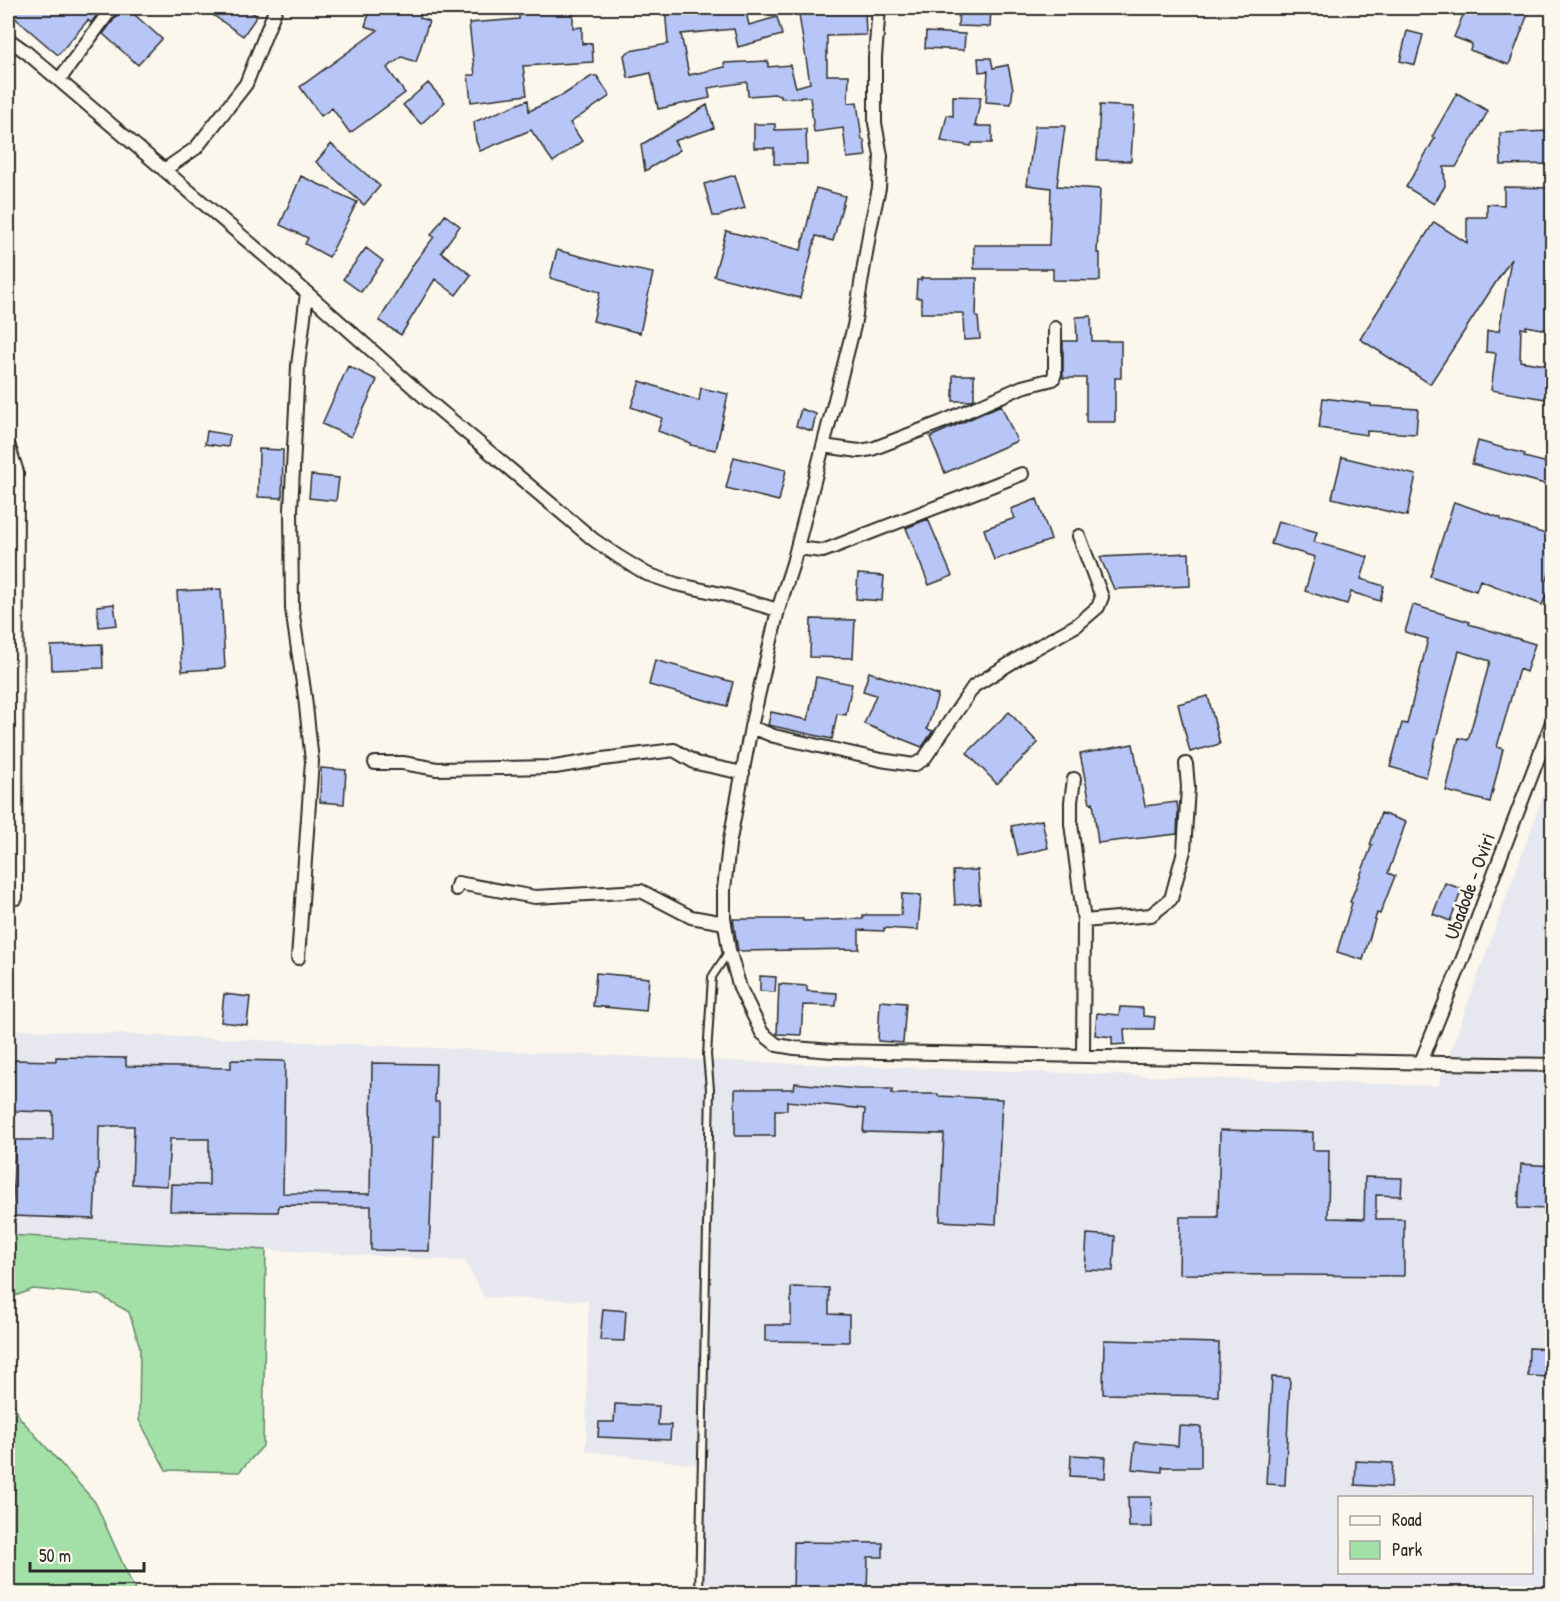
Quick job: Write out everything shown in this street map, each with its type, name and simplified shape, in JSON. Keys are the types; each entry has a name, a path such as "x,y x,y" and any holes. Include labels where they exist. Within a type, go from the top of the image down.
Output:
{"street":[{"path":"58,80 112,8"},
{"path":"164,170 196,148 246,84 276,8"},
{"path":"879,8 874,68 875,123 881,156 879,188 854,326 797,548 778,610 751,727 729,845 724,889 729,950 740,988 762,1033 777,1045 832,1051 1552,1065"},
{"path":"8,39 26,52 307,293 430,402 594,540 647,574 676,584 778,610"},
{"path":"298,958 312,761 292,609 291,510 298,366 307,293"},
{"path":"823,446 859,451 873,449 1022,387 1053,379 1056,328"},
{"path":"8,444 17,472 16,898"},
{"path":"797,548 823,551 1022,474"},
{"path":"751,727 785,738 870,758 914,765 924,759 974,686 1027,652 1077,625 1098,608 1102,597 1079,536"},
{"name":"Ubadode - Oviri","path":"1421,1062 1463,958 1552,722"},
{"path":"375,763 437,769 555,767 674,750 696,763 743,773"},
{"path":"1084,921 1151,915 1171,899 1184,851 1188,787 1186,764"},
{"path":"1074,779 1071,824 1084,921 1083,1055"},
{"path":"456,889 458,883 535,897 641,891 691,917 725,923"}],"lane":[{"path":"699,1593 710,1089 707,1055 712,977 729,950"}],"shaded area":[{"path":"1552,771 1552,1593 702,1593 707,1466 586,1451 588,1301 484,1297 465,1261 8,1235 8,1029 753,1062 1438,1086"}],"green space":[{"path":"8,1235 266,1250 263,1446 239,1472 166,1470 139,1420 140,1347 129,1312 99,1295 33,1289 8,1299"},
{"path":"8,1392 20,1418 95,1502 136,1593 8,1593"}],"building":[{"path":"8,8 102,8 91,23 88,20 58,55 8,12"},
{"path":"120,8 127,8 162,39 138,65 103,34 119,13"},
{"path":"203,8 246,8 257,16 243,36"},
{"path":"371,8 424,8 420,18 429,21 416,62 402,57 387,68 405,93 350,133 332,108 321,116 300,87 378,30 365,26"},
{"path":"519,8 573,8 573,28 582,27 582,44 592,43 593,62 523,66 527,95 471,102 468,75 475,75 469,23 519,19"},
{"path":"665,8 745,8 749,25 777,17 782,35 738,47 734,29 681,34 689,75 725,67 724,63 768,61 768,67 790,65 796,87 810,83 798,9 809,8 810,12 865,11 866,35 827,36 827,75 849,75 848,103 857,102 866,156 847,158 843,128 814,132 810,97 781,98 781,95 774,94 748,96 747,82 708,88 710,98 658,109 651,73 628,78 624,55 630,51 668,44"},
{"path":"959,8 991,8 990,27 958,26"},
{"path":"1466,8 1530,8 1509,65 1470,50 1472,44 1454,37"},
{"path":"1407,31 1423,35 1415,65 1400,61"},
{"path":"926,32 965,34 964,50 925,48"},
{"path":"978,58 991,58 993,68 1008,65 1013,89 1011,104 986,102 988,71 979,72"},
{"path":"592,76 597,76 610,96 570,123 582,141 553,162 531,130 480,151 476,141 474,122 528,100 529,111 563,95"},
{"path":"428,83 445,102 421,124 403,105"},
{"path":"1457,93 1488,111 1456,167 1444,167 1445,186 1434,204 1406,187 1435,138 1432,137"},
{"path":"953,96 981,97 975,126 992,126 992,143 972,143 971,146 941,141 947,115 953,116"},
{"path":"707,105 714,128 674,141 680,150 645,171 641,145"},
{"path":"1100,105 1134,107 1131,161 1097,160"},
{"path":"754,124 775,124 775,130 806,129 807,164 774,164 774,148 754,148"},
{"path":"1035,126 1065,126 1057,186 1100,189 1097,253 1100,253 1100,281 1053,280 1053,269 974,269 974,245 1049,245 1051,188 1027,185"},
{"path":"1552,131 1552,164 1501,165 1500,133"},
{"path":"331,144 380,186 364,205 316,162"},
{"path":"735,175 745,208 713,216 704,184"},
{"path":"301,176 357,202 329,257 305,244 308,238 280,225"},
{"path":"1504,187 1552,188 1552,331 1526,326 1526,329 1521,328 1520,361 1552,366 1552,400 1491,390 1496,353 1486,352 1487,331 1499,331 1511,259 1430,384 1360,339 1434,222 1467,243 1467,217 1487,217 1487,204 1504,205"},
{"path":"816,188 845,196 833,241 816,236 800,298 714,276 726,231 801,250"},
{"path":"445,215 460,226 441,252 471,275 456,295 435,279 401,335 379,321 414,263 434,237 431,235"},
{"path":"366,248 383,261 361,292 343,279"},
{"path":"557,250 653,273 640,333 593,321 600,292 550,278"},
{"path":"921,278 977,278 976,317 978,317 980,339 964,340 963,313 921,313 921,298 916,298 917,280"},
{"path":"1091,316 1092,341 1121,341 1121,378 1115,378 1115,422 1086,422 1086,378 1063,378 1063,341 1077,341 1076,317"},
{"path":"348,366 377,380 351,437 322,424"},
{"path":"953,375 974,375 974,399 953,401"},
{"path":"640,381 699,401 701,388 728,394 716,450 690,445 690,443 658,431 662,418 631,407"},
{"path":"1323,398 1371,404 1371,406 1418,409 1416,434 1367,431 1367,435 1319,428"},
{"path":"1001,405 1017,441 945,473 930,437"},
{"path":"801,409 816,414 812,431 796,426"},
{"path":"207,431 230,435 228,447 205,444"},
{"path":"1478,441 1552,464 1552,486 1472,464"},
{"path":"259,449 283,450 282,498 258,497"},
{"path":"734,457 786,470 779,501 726,488"},
{"path":"1342,457 1416,475 1407,516 1332,498"},
{"path":"311,475 339,478 336,501 309,498"},
{"path":"1037,499 1051,540 994,560 984,529 1015,518 1011,509"},
{"path":"1454,502 1552,536 1552,564 1547,580 1552,582 1542,605 1480,580 1476,591 1430,576"},
{"path":"928,519 952,576 929,585 906,528"},
{"path":"1278,521 1317,532 1314,542 1368,557 1361,579 1384,586 1380,601 1351,592 1347,604 1305,591 1315,557 1271,544"},
{"path":"1189,553 1190,586 1114,589 1100,557"},
{"path":"858,574 884,576 882,601 856,599"},
{"path":"221,589 225,668 182,671 177,591"},
{"path":"114,604 117,625 99,627 97,606"},
{"path":"1413,605 1535,644 1526,672 1519,669 1497,747 1503,749 1490,802 1446,791 1459,738 1468,740 1490,661 1459,651 1426,777 1390,767 1402,723 1407,724 1428,639 1405,632"},
{"path":"811,619 855,620 853,658 810,657"},
{"path":"102,644 103,668 52,670 51,646"},
{"path":"655,660 733,682 727,706 649,685"},
{"path":"869,672 938,695 927,729 933,731 922,747 864,724 876,695 863,691"},
{"path":"816,677 852,684 846,715 837,714 832,739 768,725 771,712 808,720"},
{"path":"1208,696 1220,744 1190,752 1178,704"},
{"path":"1009,712 1038,743 997,784 967,753"},
{"path":"1133,744 1145,806 1177,802 1177,834 1098,843 1093,802 1090,803 1080,754"},
{"path":"321,768 346,770 344,804 320,802"},
{"path":"1381,813 1406,822 1388,873 1395,876 1380,914 1377,913 1363,960 1337,952 1352,903 1350,902 1372,845 1370,845"},
{"path":"1042,820 1048,848 1018,855 1011,826"},
{"path":"978,870 980,903 955,905 953,871"},
{"path":"1445,883 1462,889 1450,921 1433,914"},
{"path":"902,894 921,895 918,930 884,928 884,931 859,930 859,949 738,951 733,919 803,919 803,921 863,919 863,915 901,915"},
{"path":"596,973 649,978 646,1011 593,1006"},
{"path":"760,976 776,977 775,992 760,991"},
{"path":"779,984 807,986 807,991 837,993 836,1006 803,1005 801,1035 777,1034"},
{"path":"224,994 250,997 247,1025 221,1022"},
{"path":"880,1001 906,1003 903,1043 878,1041"},
{"path":"1120,1007 1143,1008 1143,1016 1155,1017 1154,1029 1124,1029 1125,1044 1112,1045 1112,1037 1095,1035 1097,1013 1119,1015"},
{"path":"56,1057 126,1058 126,1066 231,1068 231,1060 285,1061 283,1193 370,1194 372,1063 436,1064 435,1102 439,1102 439,1136 434,1136 429,1251 371,1250 371,1206 279,1205 278,1212 170,1211 171,1184 209,1185 209,1139 170,1139 167,1186 132,1184 134,1126 99,1126 94,1219 12,1216 15,1140 53,1140 53,1112 13,1111 13,1060 56,1061"},
{"path":"795,1083 858,1089 892,1089 892,1094 938,1094 938,1096 1002,1099 996,1224 940,1221 944,1134 863,1132 865,1109 787,1101 787,1110 775,1110 775,1136 735,1136 735,1089 794,1089"},
{"path":"1220,1130 1313,1132 1313,1150 1329,1150 1328,1218 1364,1219 1365,1177 1402,1178 1401,1196 1376,1195 1376,1219 1404,1219 1404,1276 1179,1274 1180,1217 1218,1217"},
{"path":"1521,1164 1552,1166 1552,1209 1518,1208"},
{"path":"1087,1234 1115,1236 1113,1271 1085,1270"},
{"path":"791,1287 829,1288 829,1314 849,1315 849,1342 765,1341 765,1325 791,1325"},
{"path":"603,1309 626,1311 624,1341 600,1340"},
{"path":"1104,1340 1219,1343 1218,1396 1103,1394"},
{"path":"1529,1348 1552,1349 1552,1377 1528,1376"},
{"path":"1272,1377 1290,1378 1285,1485 1266,1484"},
{"path":"615,1404 659,1406 658,1425 671,1425 670,1440 598,1437 599,1422 614,1422"},
{"path":"1179,1426 1201,1427 1201,1467 1162,1467 1162,1472 1132,1469 1135,1442 1178,1446"},
{"path":"1071,1455 1106,1457 1105,1478 1070,1476"},
{"path":"1356,1461 1393,1463 1391,1487 1355,1485"},
{"path":"1128,1497 1151,1497 1152,1527 1129,1527"},
{"path":"794,1542 883,1543 883,1557 868,1557 867,1593 793,1593"}]}
